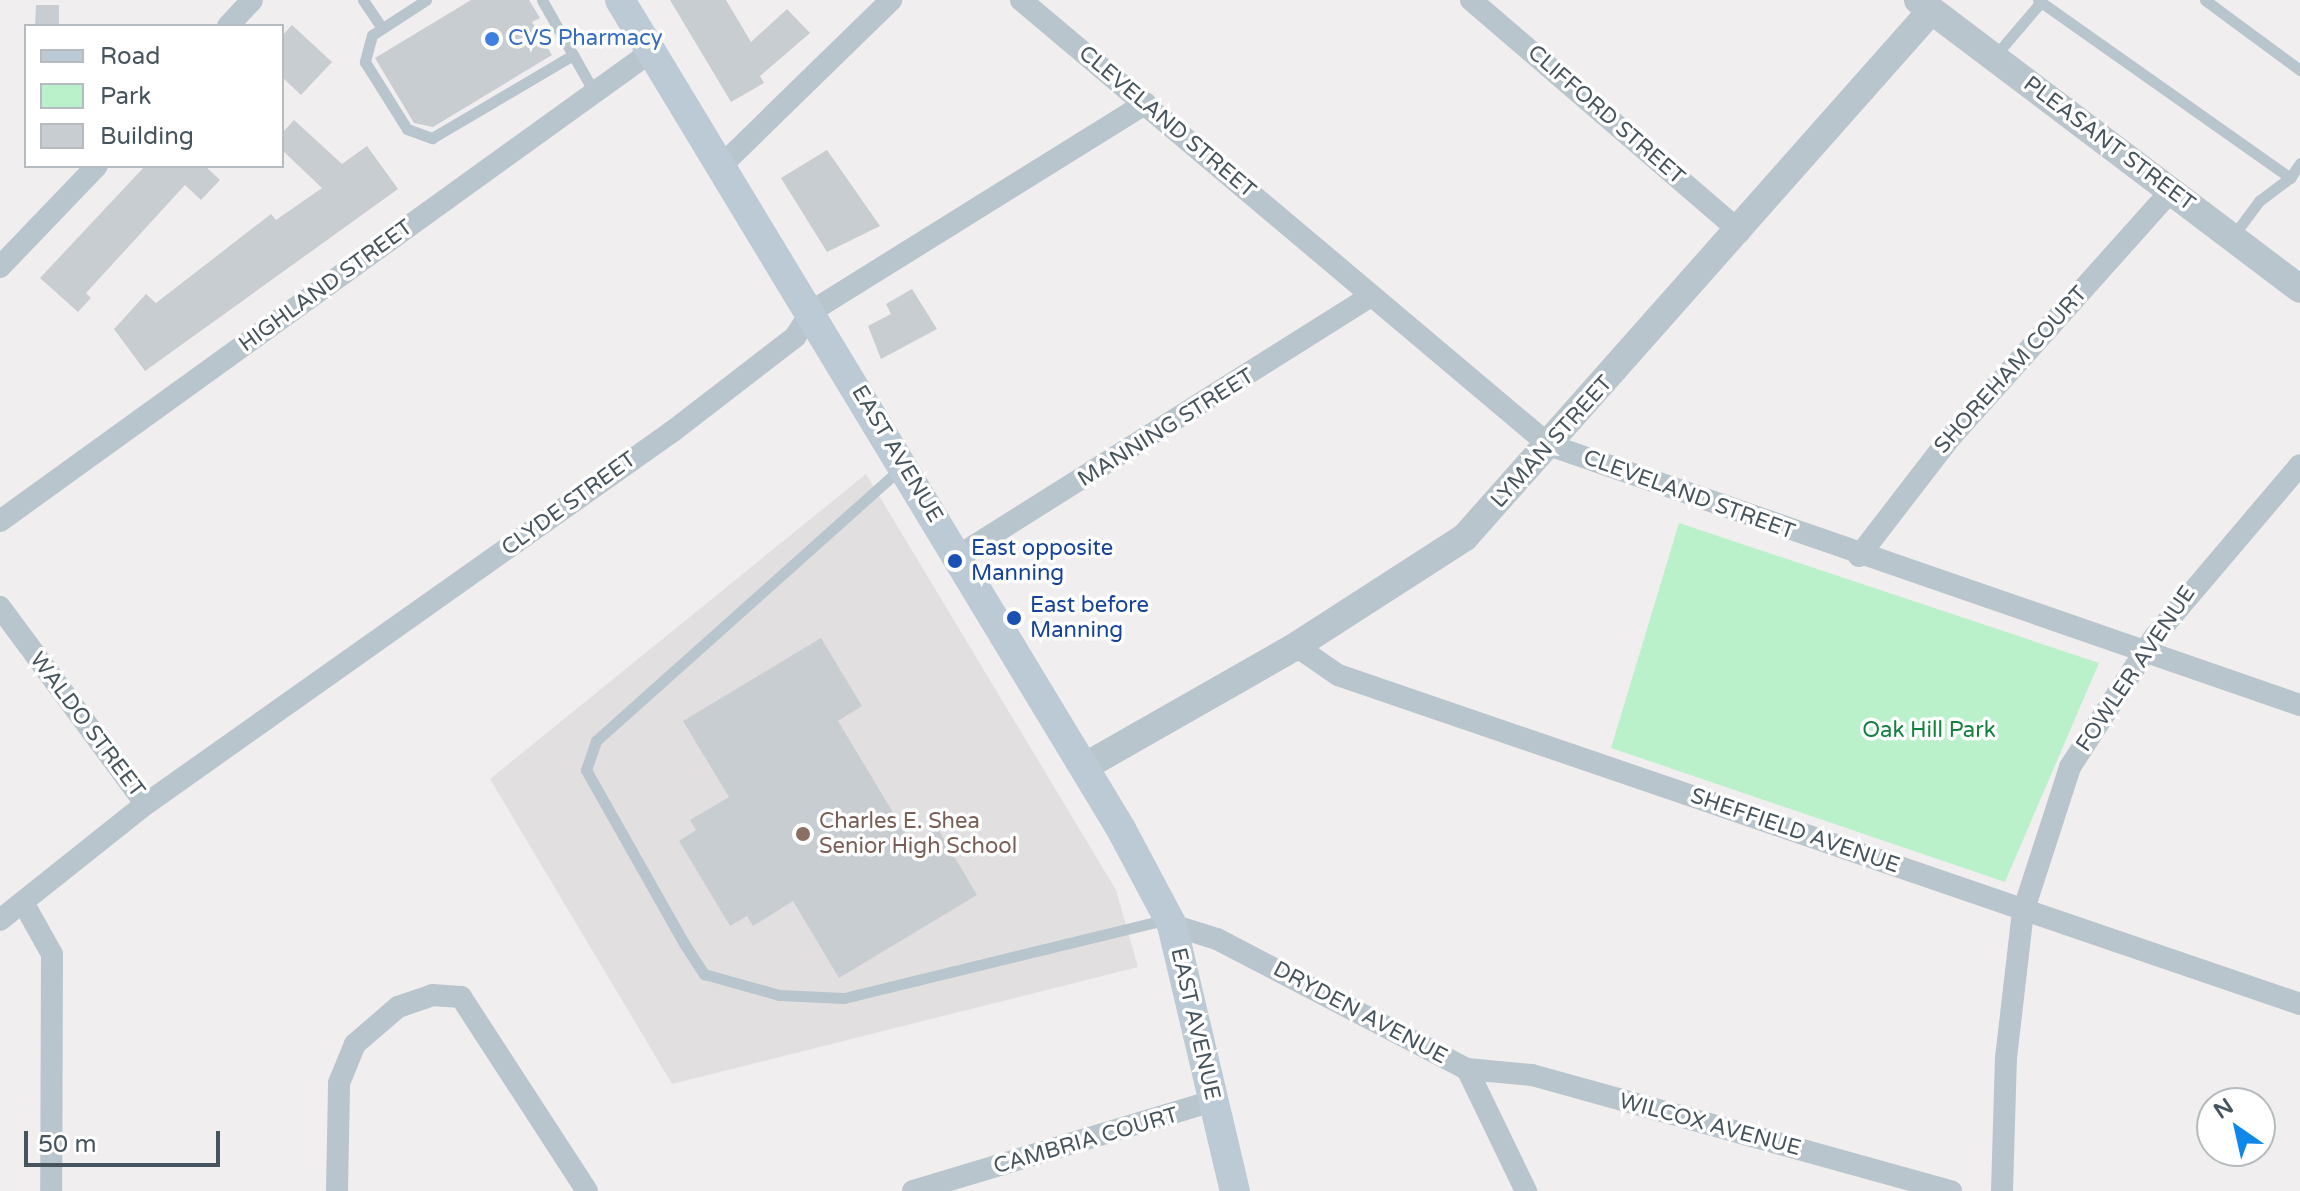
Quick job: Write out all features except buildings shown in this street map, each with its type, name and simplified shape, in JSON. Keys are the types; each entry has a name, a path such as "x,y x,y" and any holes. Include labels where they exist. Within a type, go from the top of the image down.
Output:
{"main road":[{"name":"EAST AVENUE","path":"620,0 812,311 1084,767 1170,922 1235,1191"}],"street":[{"path":"230,24 252,0"},
{"path":"721,166 891,0"},
{"name":"CLEVELAND STREET","path":"1021,0 1549,445 1859,556 2300,705"},
{"name":"CLIFFORD STREET","path":"1471,0 1740,231"},
{"name":"LYMAN STREET","path":"1084,767 1296,646 1465,537 1740,231 1924,6"},
{"name":"PLEASANT STREET","path":"1924,6 2300,289"},
{"name":"HIGHLAND STREET","path":"0,521 652,51"},
{"name":"CLYDE STREET","path":"0,920 24,904 146,804 673,431 795,337 812,311 1146,103"},
{"path":"0,267 95,168"},
{"name":"SHOREHAM COURT","path":"1859,556 1950,438 2171,191"},
{"name":"MANNING STREET","path":"958,556 1371,296"},
{"name":"FOWLER AVENUE","path":"2002,1191 2006,1058 2023,912 2070,767 2143,653 2300,465"},
{"name":"WALDO STREET","path":"0,607 146,804"},
{"name":"SHEFFIELD AVENUE","path":"1296,646 1338,675 2023,912 2300,1004"},
{"path":"24,904 52,954 51,1191"},
{"name":"DRYDEN AVENUE","path":"1170,922 1217,939 1467,1069 1526,1191"},
{"path":"337,1191 339,1083 355,1044 398,1007 432,995 461,997 587,1191"},
{"name":"WILCOX AVENUE","path":"1467,1069 1532,1075 1951,1191"},
{"name":"CAMBRIA COURT","path":"913,1191 1213,1101"}],"lane":[{"path":"363,0 382,28"},
{"path":"426,0 372,35 365,62 407,129 432,138 573,55"},
{"path":"542,0 594,92"},
{"path":"2205,0 2300,70"},
{"path":"1994,57 2040,1 2290,178"},
{"path":"2233,237 2259,201 2290,178 2300,163"},
{"path":"904,466 596,741 586,770 685,945 704,974 779,995 844,998 1170,922"}],"shaded area":[{"name":"Charles E. Shea Senior High School","path":"866,474 1116,890 1138,967 672,1084 490,779"}],"green space":[{"name":"Oak Hill Park","path":"1679,523 2099,663 2005,882 1611,748"}],"place":[{"name":"CVS Pharmacy","path":"492,39"},
{"name":"East opposite Manning","path":"955,561"},
{"name":"East before Manning","path":"1014,618"},
{"name":"Charles E. Shea Senior High School","path":"803,834"}]}
